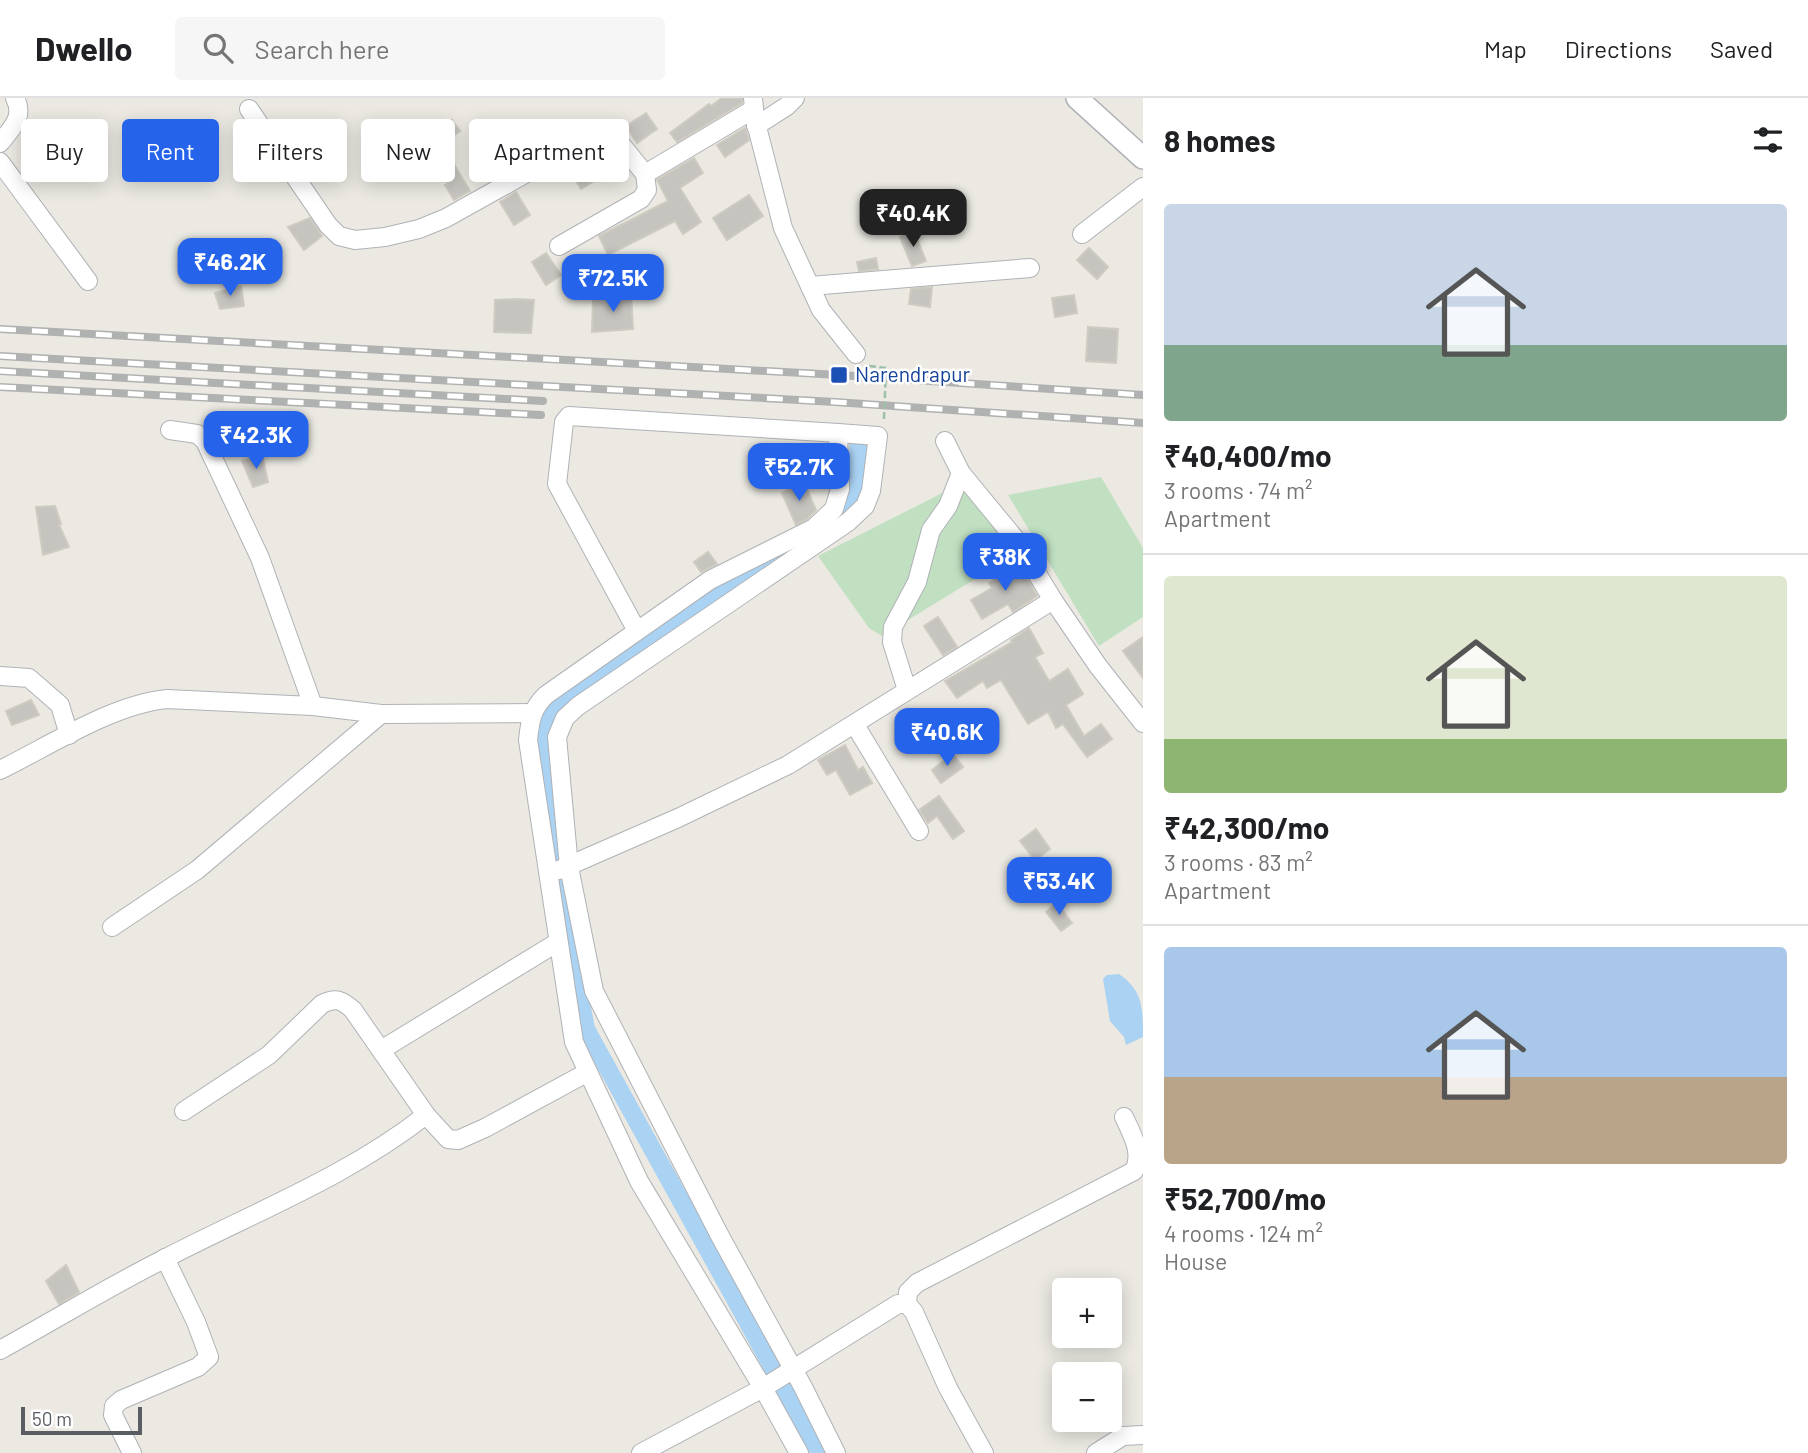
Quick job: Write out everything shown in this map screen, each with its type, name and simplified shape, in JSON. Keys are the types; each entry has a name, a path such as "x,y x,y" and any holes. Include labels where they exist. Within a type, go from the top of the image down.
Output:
{"street":[{"path":"0,143 17,121 18,104 15,98"},
{"path":"645,174 754,111 787,106 795,98"},
{"path":"1077,98 1143,158"},
{"path":"249,109 328,225 339,236 355,240 385,237 419,229 446,218 598,133 608,132 645,174 647,190 641,200 559,246"},
{"path":"754,111 783,228 821,310 857,360"},
{"path":"0,162 88,281"},
{"path":"1082,234 1143,187"},
{"path":"810,286 1030,268"},
{"path":"637,631 557,484 564,422 569,416 878,436 871,491 864,506 848,522 578,706 565,718 557,737 569,867 594,991 720,1236 778,1378 799,1453"},
{"path":"170,430 197,434 205,442 260,558 313,706"},
{"path":"836,1453 778,1378 639,1181 574,1042 528,740 532,713 546,695 710,580 814,528 834,509 840,489 838,433"},
{"path":"946,441 961,473 1017,541 1098,666 1143,723"},
{"path":"907,690 895,656 893,627 917,582 931,530 948,506 961,473"},
{"path":"548,874 569,867 788,765 1053,600"},
{"path":"0,676 29,678 60,705 69,735"},
{"path":"0,771 118,710 167,699 313,706 381,714 532,713"},
{"path":"112,927 197,870 381,714"},
{"path":"855,725 919,831"},
{"path":"381,1050 558,942"},
{"path":"184,1111 269,1055 323,1004 333,999 342,1000 353,1010 426,1115 448,1139 458,1140 588,1072"},
{"path":"0,1350 165,1258 326,1178 396,1139 426,1115"},
{"path":"984,1453 948,1388 914,1312 907,1304 908,1292 917,1283 1134,1171 1142,1163 1142,1156 1124,1117"},
{"path":"132,1453 113,1415 114,1406 121,1400 198,1367 209,1357 196,1322 165,1258"},
{"path":"641,1453 778,1378 898,1304 907,1304"},
{"path":"1096,1453 1123,1436 1143,1435"}],"path":[{"path":"857,360 886,368 884,419"}],"green space":[{"path":"1101,477 1143,548 1143,617 1099,646 1008,495"},
{"path":"958,485 1001,531 1014,555 882,636 869,628 818,556"}],"water":[{"path":"1119,974 1137,993 1143,1017 1143,1037 1126,1045 1124,1037 1110,1021 1103,979 1107,975"}],"building":[{"path":"722,98 742,98 742,103 677,142 670,133 709,104 711,106"},
{"path":"646,113 657,129 637,143 629,131 629,124"},
{"path":"745,128 749,140 725,157 717,145"},
{"path":"694,158 703,173 680,188 701,222 683,234 675,221 608,255 599,236 668,201 657,180"},
{"path":"455,166 470,191 454,200 445,185 448,184 447,182 455,182"},
{"path":"577,182 593,182 581,189"},
{"path":"516,192 530,215 514,225 500,202"},
{"path":"749,195 763,216 727,240 713,218"},
{"path":"310,218 322,236 304,250 288,227"},
{"path":"914,232 926,261 912,266 900,237"},
{"path":"1089,248 1108,267 1097,279 1077,260"},
{"path":"546,253 561,275 546,285 532,262"},
{"path":"876,258 878,269 859,271 857,262"},
{"path":"241,286 244,306 220,309 215,293"},
{"path":"932,287 930,307 909,304 911,289"},
{"path":"631,292 633,329 592,332 593,300 614,300 614,293"},
{"path":"1074,295 1077,313 1055,317 1052,298"},
{"path":"495,300 534,300 531,333 494,332"},
{"path":"1088,327 1118,329 1116,363 1086,361"},
{"path":"262,455 268,482 253,487 242,461"},
{"path":"804,483 816,510 796,525 782,493"},
{"path":"55,506 61,524 59,525 69,547 43,555 36,507"},
{"path":"708,552 717,564 701,572 694,562"},
{"path":"1019,565 1037,596 1013,612 1008,604 982,619 971,600 992,588 989,583"},
{"path":"938,617 957,647 943,655 924,626"},
{"path":"1029,628 1043,653 1035,657 1049,681 1068,669 1083,694 1066,705 1084,736 1101,724 1112,739 1087,757 1063,724 1056,728 1048,712 1028,724 1001,680 987,688 983,681 957,698 945,681 1012,642 1011,640"},
{"path":"1143,637 1143,678 1123,651"},
{"path":"31,700 39,715 12,725 6,711"},
{"path":"845,745 858,770 863,767 872,783 850,795 836,770 827,775 818,760"},
{"path":"953,754 963,767 941,783 932,770"},
{"path":"939,796 964,831 953,839 937,816 928,823 919,810"},
{"path":"1036,829 1050,849 1035,860 1020,841"},
{"path":"1057,903 1072,923 1061,931 1046,912"},
{"path":"66,1265 79,1292 59,1304 46,1281"}],"waterway":[{"path":"820,533 843,512 850,501 856,478 859,435"},
{"path":"793,550 710,599 565,702 548,716 540,732 556,871 586,1029 820,1453"}],"railway":[{"path":"0,329 839,375 1143,395"},
{"path":"0,356 835,402 1143,423"},
{"path":"0,371 543,401"},
{"path":"0,387 541,415"}],"place":[{"name":"Narendrapur","path":"839,375"}]}
